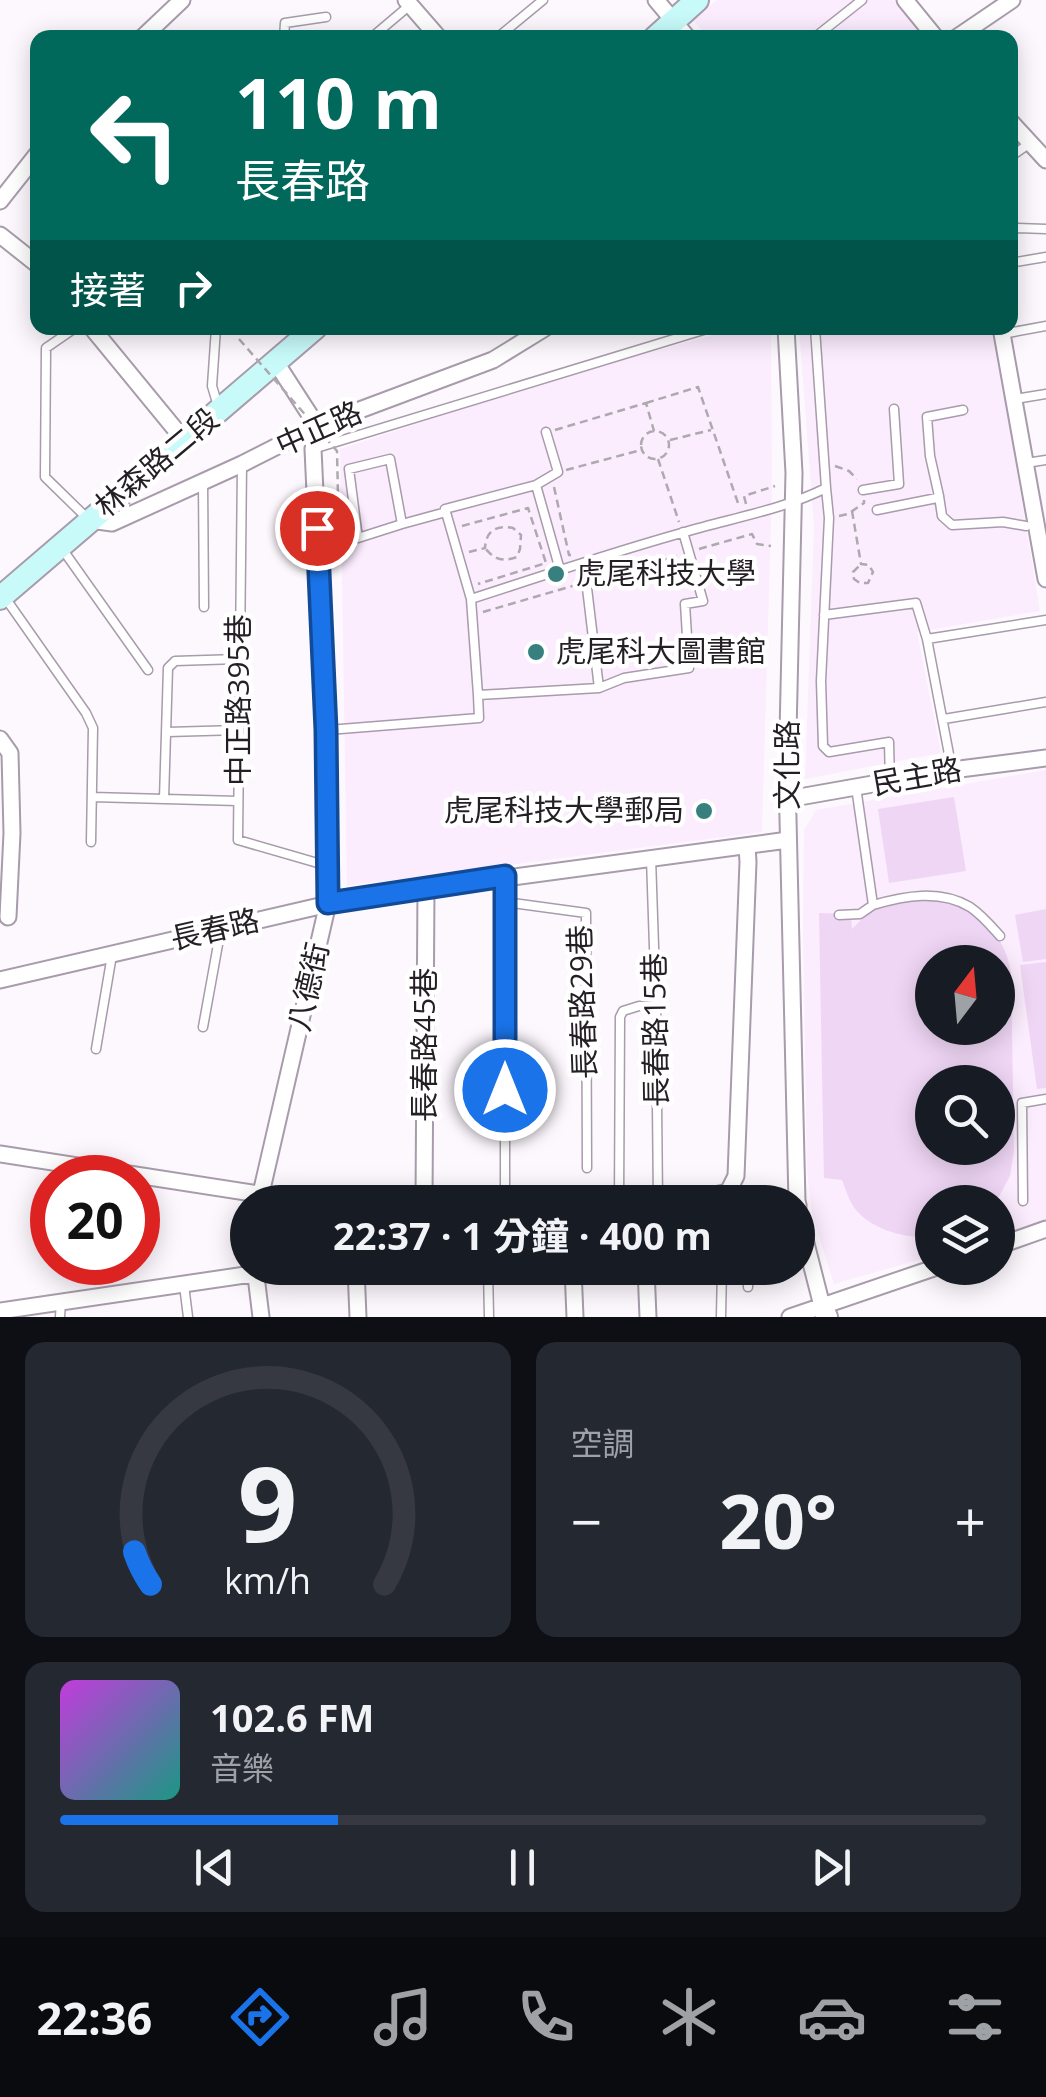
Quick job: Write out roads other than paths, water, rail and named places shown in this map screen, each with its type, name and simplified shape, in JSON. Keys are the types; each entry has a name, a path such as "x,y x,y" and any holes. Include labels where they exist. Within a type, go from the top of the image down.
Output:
{"main road":[{"path":"681,29 697,0"},
{"name":"林森路二段","path":"2,597 220,410 300,335"}],"street":[{"path":"150,30 182,0"},
{"path":"656,0 681,29"},
{"path":"905,0 929,30"},
{"path":"968,30 1012,0"},
{"path":"408,2 431,30"},
{"path":"1018,130 1046,160"},
{"path":"0,201 30,163"},
{"path":"0,235 30,259"},
{"path":"102,335 184,440"},
{"name":"中正路","path":"90,520 112,523 317,426 492,360 533,335"},
{"name":"文化路","path":"786,335 794,473 788,840 798,1185"},
{"path":"1003,335 1046,579"},
{"path":"275,361 317,426"},
{"name":"八德街","path":"262,1185 328,903 326,730 313,449 317,426"},
{"path":"0,739 10,753 4,874 8,918"},
{"name":"民主路","path":"788,799 1046,758"},
{"name":"長春路","path":"0,980 328,903 788,840"},
{"name":"文化路","path":"734,1185 747,846"},
{"name":"長春路45巷","path":"424,1185 426,888"},
{"path":"0,1154 230,1193"},
{"path":"1015,1240 1046,1229"},
{"name":"文化路","path":"815,1274 825,1311"},
{"path":"0,1311 60,1309 230,1275"},
{"path":"790,1317 825,1311 915,1275"},
{"path":"256,1285 261,1317"},
{"path":"357,1285 358,1317"},
{"path":"574,1285 575,1317"},
{"path":"647,1285 648,1317"}],"lane":[{"path":"507,30 543,0"},
{"path":"824,30 862,0"},
{"path":"380,30 408,2"},
{"path":"285,30 285,23 326,17"},
{"path":"1018,151 1030,143"},
{"path":"1018,228 1046,228"},
{"path":"1018,262 1046,257"},
{"path":"1018,329 1046,326"},
{"path":"65,335 46,348 45,477 90,520"},
{"path":"216,335 212,386 220,410"},
{"path":"313,449 687,335"},
{"path":"814,335 828,518 821,681 824,746 829,752 889,742 890,782"},
{"path":"1014,399 1046,394"},
{"path":"894,409 900,495"},
{"path":"963,410 927,417 930,456 943,518 952,525 1003,522 1036,532"},
{"path":"326,730 479,718 470,599 445,509 536,485 555,474 546,432"},
{"path":"402,524 390,459 349,468 358,538 446,512"},
{"path":"1025,463 1046,460"},
{"name":"中正路395巷","path":"242,464 238,840 329,867"},
{"path":"202,482 204,607"},
{"path":"536,485 560,570"},
{"path":"470,599 683,532 794,503 826,488"},
{"path":"864,490 933,499 938,496"},
{"path":"877,510 900,495"},
{"path":"317,528 356,523"},
{"path":"478,694 598,688 624,678 689,668 684,604 703,601 683,532"},
{"path":"60,547 148,670"},
{"path":"584,563 598,688"},
{"path":"2,597 93,728 91,842"},
{"path":"824,616 916,603 927,639 952,770"},
{"path":"927,639 1046,620"},
{"path":"164,799 168,668 175,661 238,659"},
{"path":"944,719 1046,702"},
{"path":"167,732 239,730"},
{"path":"856,787 873,906"},
{"path":"92,797 238,801"},
{"name":"長春路15巷","path":"650,858 658,1185"},
{"path":"505,876 505,1185"},
{"path":"839,914 860,914 900,897 925,894 968,905 1000,936"},
{"name":"長春路29巷","path":"505,902 586,913 586,1168"},
{"path":"204,1027 221,928"},
{"path":"96,1050 112,954"},
{"path":"619,1185 620,1017 623,1011 638,1006 656,1006"},
{"path":"1023,1200 1022,1103 1046,1099"},
{"path":"184,1285 188,1317"},
{"path":"488,1285 489,1317"},
{"path":"721,1317 722,1285"}],"place":[{"name":"虎尾科技大學","path":"556,574"},
{"name":"虎尾科大圖書館","path":"536,652"},
{"name":"虎尾科技大學郵局","path":"704,811"}]}
